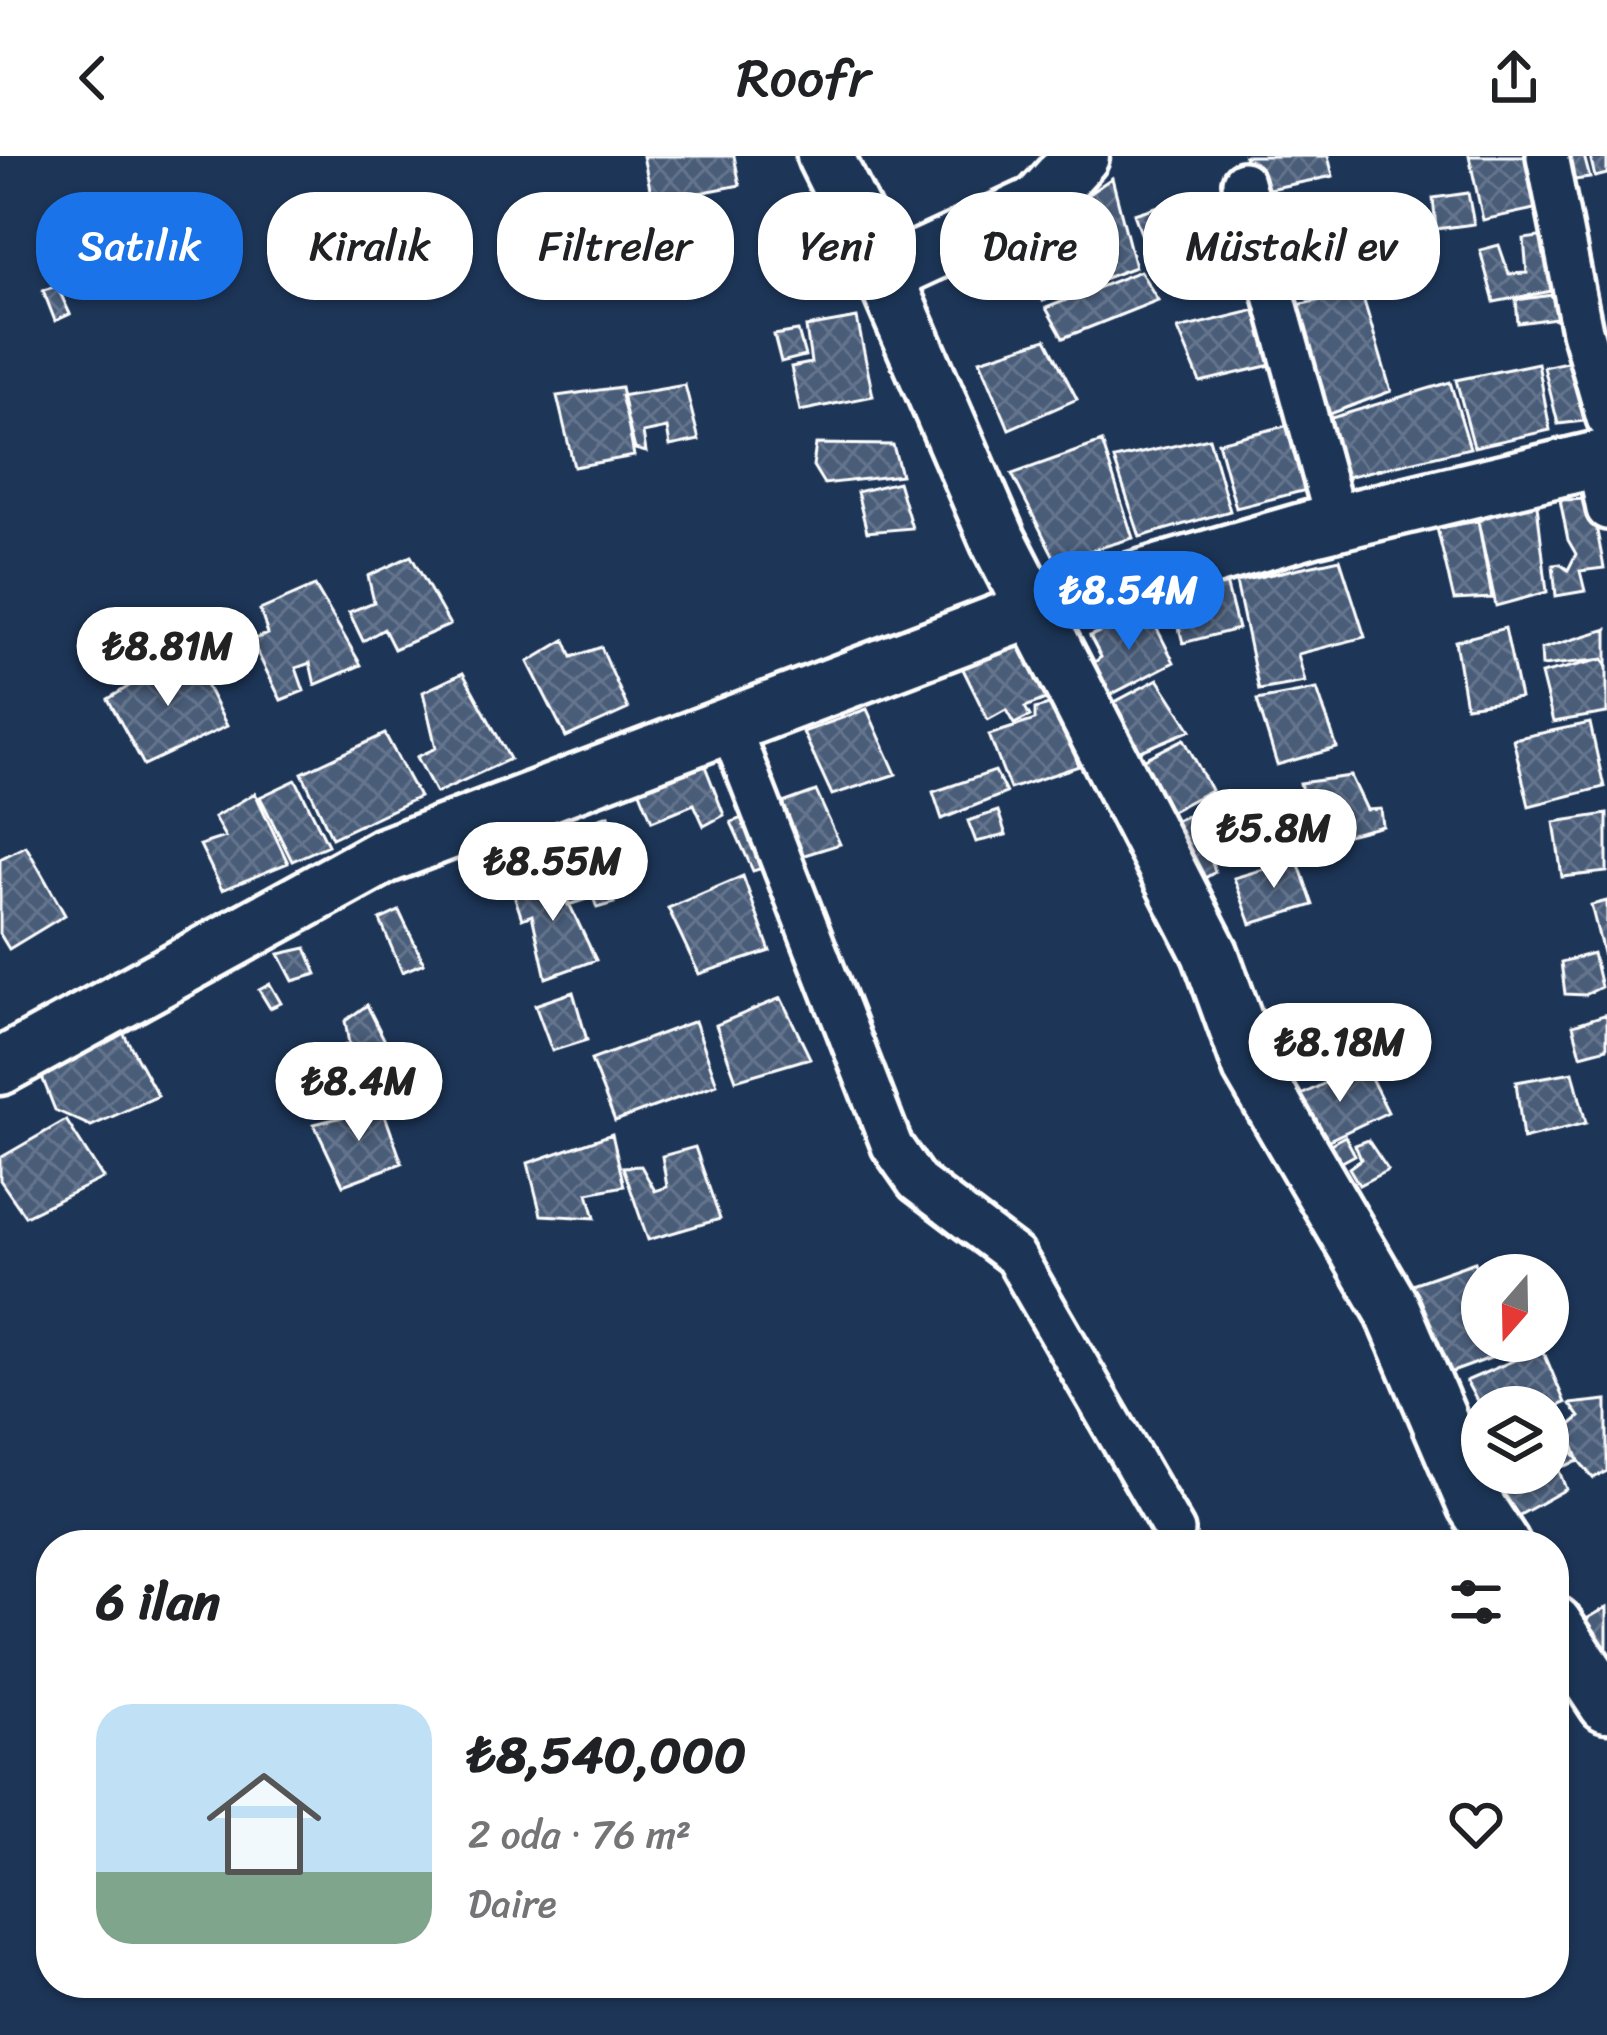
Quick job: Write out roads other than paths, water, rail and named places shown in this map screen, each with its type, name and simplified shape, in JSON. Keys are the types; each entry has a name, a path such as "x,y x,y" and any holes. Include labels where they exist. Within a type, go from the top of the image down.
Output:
{"street":[{"path":"825,156 843,192"},
{"path":"916,260 1040,202 1081,156"},
{"path":"0,1067 384,856 1036,609 1336,522 1605,459 1547,156"},
{"path":"1244,182 1336,522"},
{"path":"895,300 998,540 1210,952 1251,1067 1392,1309 1475,1504 1492,1530"},
{"path":"730,725 892,1147 917,1182 1015,1256 1173,1530"},
{"path":"1569,1647 1607,1704"}]}
